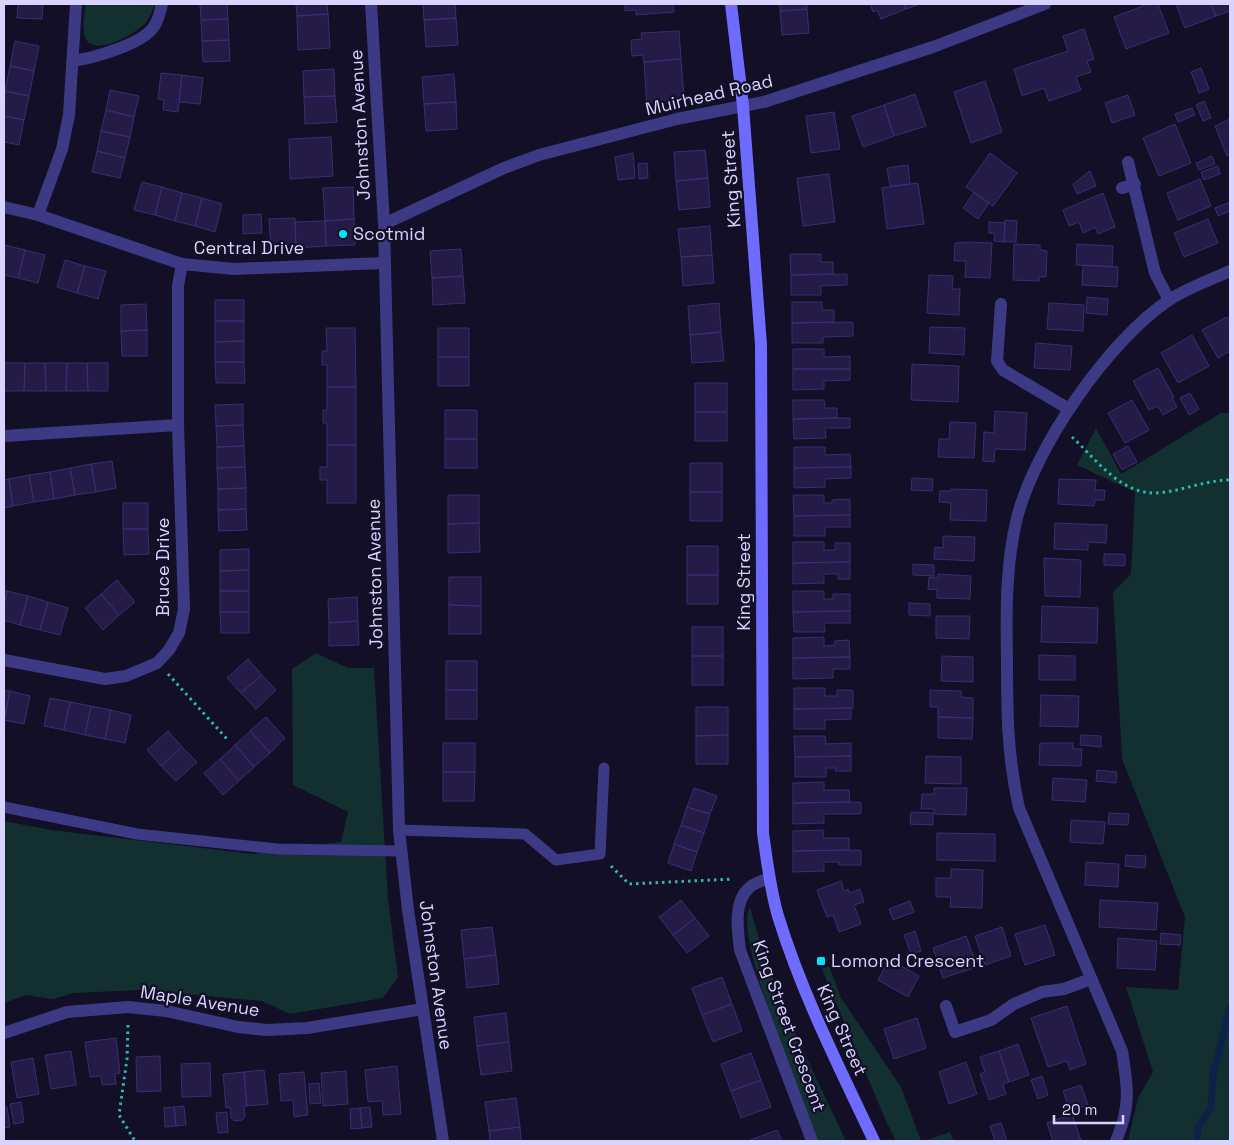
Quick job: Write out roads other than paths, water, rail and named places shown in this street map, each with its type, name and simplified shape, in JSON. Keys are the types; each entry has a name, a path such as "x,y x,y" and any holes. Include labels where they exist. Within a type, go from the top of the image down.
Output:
{"main road":[{"name":"King Street","path":"731,4 743,106 761,345 763,833 769,878 778,915 806,995 874,1141"}],"street":[{"path":"38,215 62,148 69,115 76,4"},
{"path":"73,61 94,58 146,36 154,28 162,4"},
{"name":"Johnston Avenue","path":"371,4 384,224 400,851 443,1141"},
{"name":"Muirhead Road","path":"384,224 504,168 539,155 677,119 764,102 933,47 1043,4"},
{"path":"1128,162 1135,184 1155,273 1169,300"},
{"path":"1122,188 1135,184"},
{"name":"Central Drive","path":"4,208 38,215 182,264 234,269 384,263"},
{"name":"Bruce Drive","path":"4,660 105,679 126,676 158,663 169,650 179,632 184,609 178,425 178,286 182,264"},
{"path":"1116,1141 1124,1122 1129,1092 1122,1051 1019,808 1010,771 1007,719 1006,606 1010,563 1016,527 1027,488 1069,409 1106,360 1134,330 1169,300 1230,271"},
{"path":"1001,304 997,361 1003,370 1069,409"},
{"path":"4,436 178,425"},
{"name":"King Street Crescent","path":"769,878 746,889 739,906 738,930 740,950 812,1141"},
{"path":"946,1006 955,1032 991,1020 1014,1004 1042,992 1064,989 1091,979"},
{"name":"Maple Avenue","path":"4,1033 67,1012 128,1007 166,1011 238,1027 266,1030 306,1028 423,1010"}],"lane":[{"path":"399,830 524,834 556,860 600,854 604,768"},
{"path":"4,807 137,834 278,849 400,851"}],"waterway":[{"path":"1197,1141 1198,1127 1211,1108 1213,1075 1230,1007"}],"place":[{"name":"Scotmid","path":"343,234"},
{"name":"Lomond Crescent","path":"821,961"}]}
